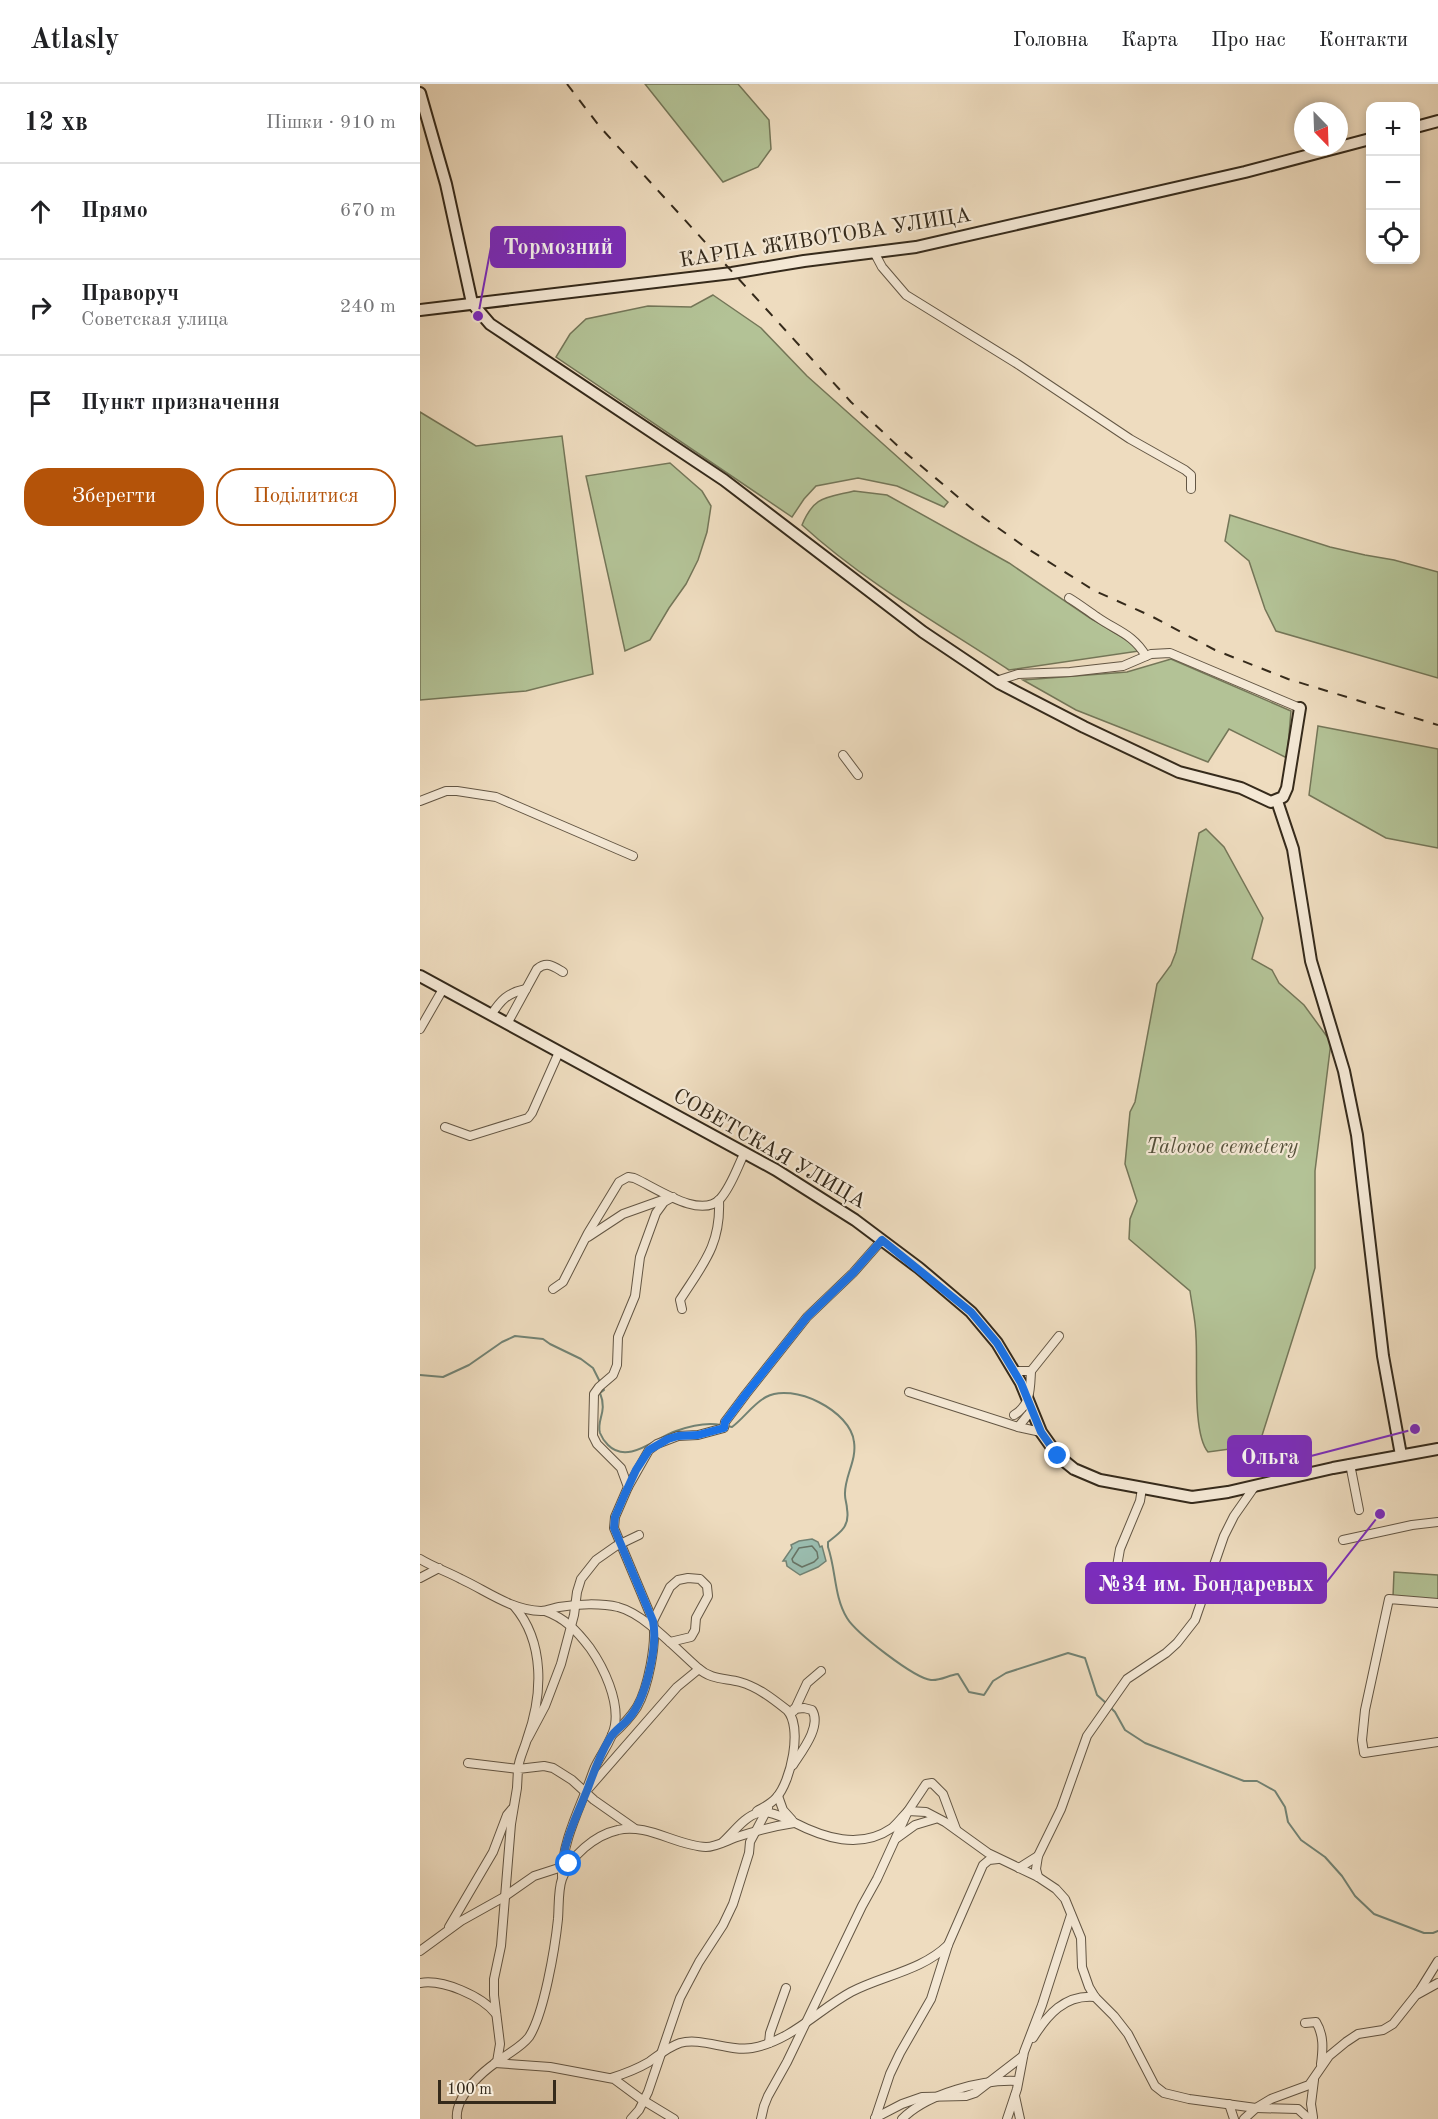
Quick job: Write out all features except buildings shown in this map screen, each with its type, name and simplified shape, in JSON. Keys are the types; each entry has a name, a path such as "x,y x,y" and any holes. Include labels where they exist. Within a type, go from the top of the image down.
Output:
{"main road":[{"path":"420,93 446,184 472,303 490,324 724,480 923,632 996,681 1083,727 1179,772 1241,788 1271,802 1283,797 1287,788 1300,708"},
{"path":"1420,126 1438,121"},
{"name":"КАРПА ЖИВОТОВА УЛИЦА","path":"420,310 732,273 804,261 916,247 1245,172 1366,140"},
{"path":"1277,801 1293,849 1311,961 1344,1071 1357,1136 1383,1356 1401,1455"},
{"name":"СОВЕТСКАЯ УЛИЦА","path":"420,976 776,1170 855,1220 882,1240 971,1312 997,1343 1014,1371 1041,1432 1058,1456 1074,1469 1100,1480 1192,1497 1228,1492 1350,1464 1438,1449"}],"street":[{"path":"874,252 882,267 906,296 1016,363 1130,439 1185,470 1191,475 1191,489"},
{"path":"1069,598 1134,640 1146,656"},
{"path":"996,681 1018,674 1070,672 1123,666 1146,656 1161,653 1177,655 1300,708"},
{"path":"843,755 858,775"},
{"path":"420,801 446,791 458,790 496,797 633,856"},
{"path":"507,1024 537,969 549,964 563,972"},
{"path":"420,1029 443,989"},
{"path":"491,1015 504,996 526,989"},
{"path":"445,1127 470,1136 528,1118 559,1052"},
{"path":"682,1309 680,1300 714,1246 719,1200 744,1154"},
{"path":"553,1289 563,1282 608,1198 620,1182 628,1177 694,1206 708,1206 719,1200"},
{"path":"585,1239 623,1214 672,1197"},
{"path":"628,1487 621,1468 597,1444 593,1436 594,1394 614,1375 617,1365 618,1337 635,1296 640,1257 660,1207 672,1197"},
{"path":"654,1625 614,1528 615,1517 628,1487 649,1450 657,1444 678,1436 698,1435 724,1425 807,1317 853,1273 882,1240"},
{"path":"1018,1427 1030,1405 1031,1371 1059,1336"},
{"path":"1014,1371 1031,1371"},
{"path":"909,1392 1018,1427 1041,1432"},
{"path":"1014,1415 1030,1405"},
{"path":"1350,1464 1359,1510"},
{"path":"1038,1877 1036,1869 1038,1856 1061,1809 1087,1736 1127,1679 1177,1643 1195,1620 1224,1536 1234,1516 1255,1486"},
{"path":"1112,1595 1120,1549 1142,1488"},
{"path":"1343,1540 1438,1522"},
{"path":"496,2062 500,2044 494,1978 501,1946 504,1897 520,1755 553,1687 561,1664 576,1606 576,1592 581,1579 596,1560 639,1535"},
{"path":"420,1559 513,1605 553,1614 571,1625 594,1654 602,1669 615,1710 615,1726 612,1735 593,1772 577,1813 561,1881 557,1932 539,2012 529,2037 517,2049 470,2083 461,2100 456,2114 457,2119"},
{"path":"420,1578 439,1568"},
{"path":"612,1735 630,1718 638,1705 649,1671 654,1625 670,1587 678,1580 700,1579 707,1586 708,1596 696,1618 691,1637 670,1642"},
{"path":"1438,1604 1389,1599 1365,1710 1362,1740 1364,1753 1438,1742"},
{"path":"513,1605 530,1628 538,1656 537,1689 528,1738"},
{"path":"543,1611 576,1606 607,1605 621,1608 654,1625 699,1670 718,1680 740,1682 754,1688 793,1712 812,1710 816,1715 815,1724 778,1796 754,1832 733,1904 680,1998 644,2101 631,2119"},
{"path":"586,1791 677,1688 699,1670"},
{"path":"790,1769 794,1750 793,1712 807,1683 821,1671"},
{"path":"468,1763 518,1769 544,1766 554,1768 634,1828 692,1845 709,1847 754,1832 795,1823"},
{"path":"760,2117 897,1838 908,1811 926,1784 932,1783 943,1794 957,1830"},
{"path":"778,1796 783,1809 795,1823"},
{"path":"447,1931 493,1852 507,1815 513,1808"},
{"path":"723,1842 755,1813 768,1808"},
{"path":"768,1808 795,1823 835,1839 869,1838 883,1833 895,1826 908,1811"},
{"path":"908,1811 926,1812 957,1830 970,1842 998,1859 1038,1877 1056,1889 1065,1899 1081,1938 1082,1967 1095,1997 1128,2034 1155,2086 1164,2093 1189,2099 1256,2108 1298,2109 1310,2118 1322,2119"},
{"path":"897,1838 915,1825 936,1819"},
{"path":"420,1951 471,1914 504,1897 534,1876 565,1865 597,1838 617,1830 634,1828"},
{"path":"1019,1868 1038,1856"},
{"path":"875,2119 895,2064 930,1999 948,1945 983,1865 989,1860 998,1859"},
{"path":"1007,2119 1024,2054 1071,1915"},
{"path":"611,2078 629,2072 682,2043 730,2049 752,2048 769,2043 805,2023 850,1993 925,1963 948,1945"},
{"path":"1244,2119 1271,2099 1308,2085 1329,2056 1358,2034 1383,2030 1393,2024 1438,1961"},
{"path":"420,1983 443,1983 456,1988 490,2006 497,2015"},
{"path":"1414,1996 1438,1983"},
{"path":"769,2043 770,2033 786,1988"},
{"path":"991,2081 1024,2054 1041,2025 1053,2011 1068,2001 1085,1996 1095,1997"},
{"path":"1305,2023 1316,2022 1319,2027 1323,2049 1320,2069"},
{"path":"496,2062 550,2067 611,2078 674,2119"},
{"path":"1310,2118 1314,2079"},
{"path":"875,2119 902,2104 922,2097 940,2095 991,2081 1018,2081"},
{"path":"902,2119 940,2095"},
{"path":"1015,2095 1020,2119"},
{"path":"1229,2104 1234,2119"}],"green space":[{"path":"645,84 738,84 769,120 771,149 758,167 723,182"},
{"path":"713,295 761,328 807,376 948,502 944,507 897,486 858,478 816,486 792,517 556,357 570,334 586,319 648,306 691,307"},
{"path":"420,412 476,446 562,436 593,674 526,691 420,700"},
{"path":"670,463 702,491 711,506 707,532 698,560 686,584 650,640 625,651 586,476"},
{"path":"854,491 887,495 1009,563 1090,618 1129,641 1139,651 1009,670 876,584 802,525 816,503 828,497"},
{"path":"1230,515 1330,547 1438,572 1438,678 1276,631 1265,609 1249,561 1225,541"},
{"path":"1171,659 1291,711 1287,758 1229,729 1208,762 1076,710 1023,680 1127,672"},
{"path":"1318,726 1438,749 1438,848 1386,838 1309,795"},
{"name":"Talovoe cemetery","path":"1206,829 1224,847 1263,918 1252,959 1272,970 1279,983 1304,1005 1331,1042 1315,1171 1315,1268 1259,1445 1208,1452 1203,1443 1198,1414 1196,1331 1190,1291 1129,1239 1130,1219 1137,1201 1125,1164 1130,1112 1135,1102 1157,984 1171,965 1176,952 1199,833"},
{"path":"1394,1572 1438,1575 1438,1601 1393,1597"}],"water":[{"path":"812,1539 818,1542 820,1547 822,1546 826,1561 800,1575 787,1566 786,1561 783,1561 792,1548 791,1545"}],"waterway":[{"path":"420,1375 443,1377 469,1365 502,1342 515,1336 543,1339 581,1359 593,1368 600,1382"},
{"path":"602,1387 604,1390 600,1393 603,1405 599,1424 600,1433 607,1444 616,1450 633,1451 668,1434 692,1426 721,1425"},
{"path":"727,1426 732,1427 757,1403 777,1393 805,1396 832,1410 843,1420 854,1442 852,1462 845,1488 848,1515 846,1524 841,1532 828,1542 828,1547 837,1592 847,1618 886,1654 912,1672 931,1680 958,1674 969,1692 984,1695 993,1681 1006,1673 1068,1653 1085,1658 1097,1695 1106,1703"},
{"path":"1110,1707 1125,1730 1145,1743 1244,1781 1257,1781 1275,1791 1285,1807 1288,1822 1301,1840 1325,1857 1342,1876 1355,1896 1374,1914 1424,1933 1438,1931"}],"railway":[{"path":"567,84 600,127 851,402 901,449 977,513 1025,547 1095,591 1151,616 1215,650 1288,679 1438,725"}],"place":[{"name":"Тормозний","path":"478,316"},
{"name":"Ольга","path":"1415,1429"},
{"name":"№34 им. Бондаревых","path":"1380,1514"}],"route":[{"path":"569,1864 562,1867 562,1860 580,1802 612,1735 630,1718 638,1705 649,1671 655,1629 614,1528 615,1517 636,1470 649,1450 657,1444 678,1436 698,1435 724,1428 725,1422 785,1343 807,1317 853,1273 882,1240 971,1312 997,1343 1021,1383 1041,1432 1058,1456"}]}
